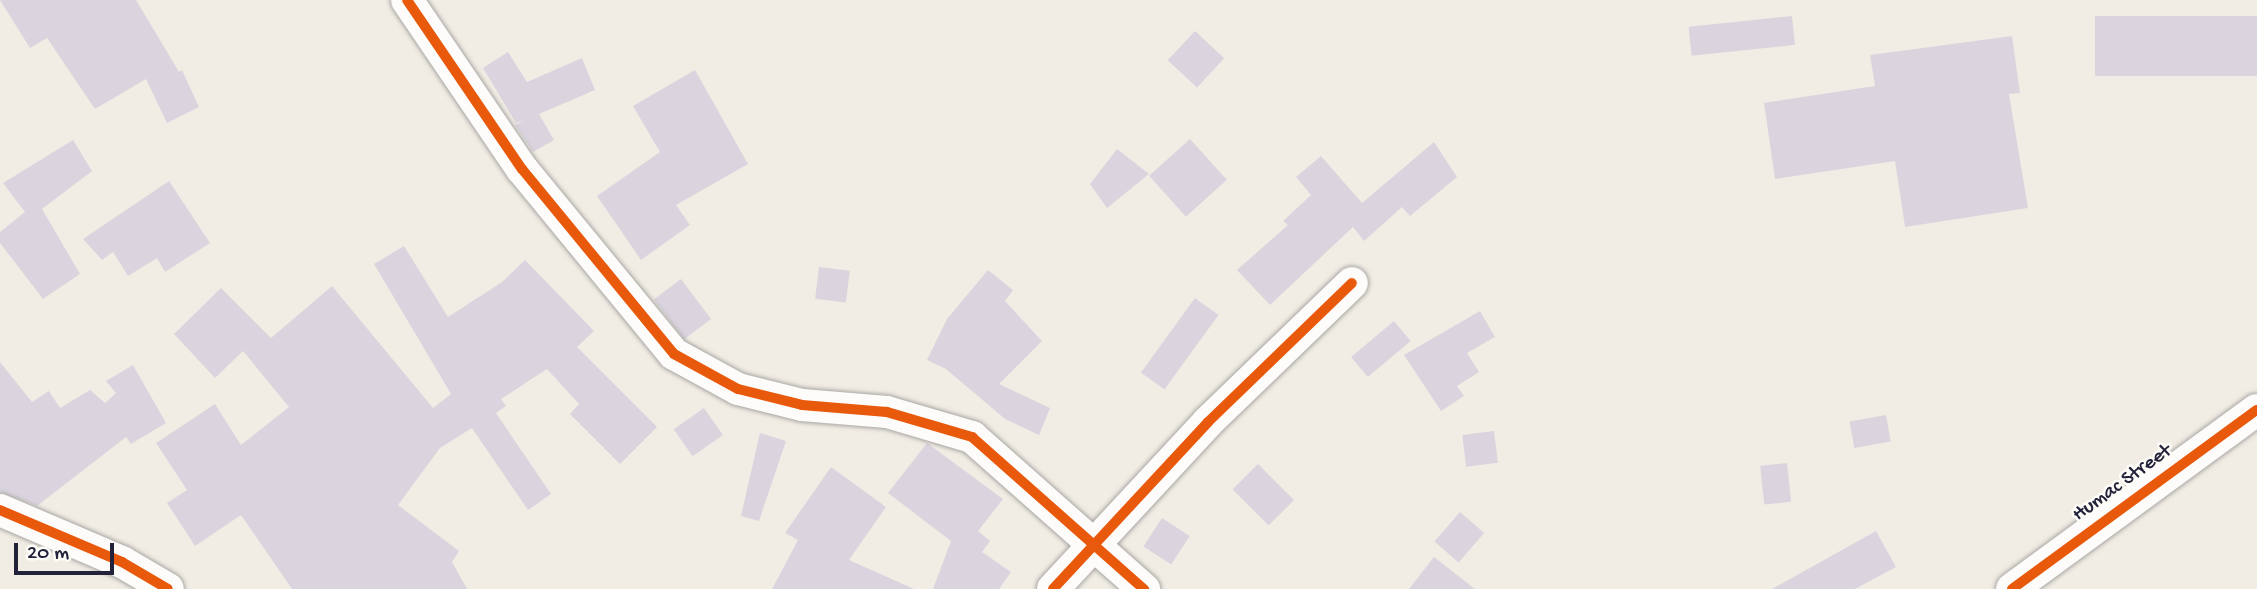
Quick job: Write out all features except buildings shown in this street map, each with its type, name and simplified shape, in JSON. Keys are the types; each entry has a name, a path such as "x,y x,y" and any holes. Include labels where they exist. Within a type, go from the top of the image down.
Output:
{"street":[{"path":"407,0 522,169 674,354 738,389 802,405 887,412 972,437 1144,589"},
{"path":"1053,589 1208,422 1352,283"},
{"name":"Humac Street","path":"2012,589 2257,410"},
{"path":"0,510 122,562 168,589"}],"cycle path":[{"path":"407,0 522,169 674,354 738,389 802,405 887,412 972,437 1144,589"},
{"path":"1053,589 1208,422 1352,283"},
{"path":"2012,589 2257,410"},
{"path":"0,510 122,562 168,589"}]}
